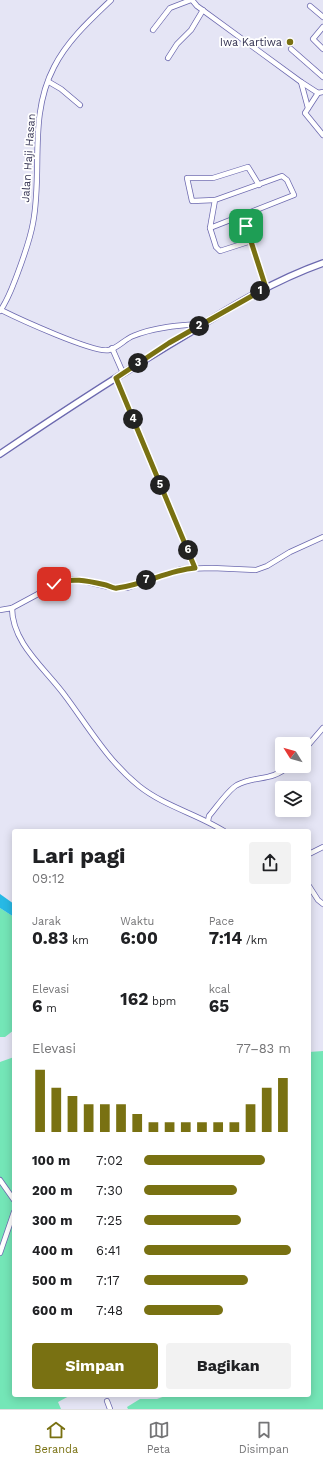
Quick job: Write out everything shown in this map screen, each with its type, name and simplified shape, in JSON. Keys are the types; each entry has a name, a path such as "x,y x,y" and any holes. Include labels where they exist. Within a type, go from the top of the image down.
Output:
{"street":[{"name":"Jalan Haji Hasan","path":"0,310 7,300 20,269 33,222 38,123 54,68 70,43 111,0"},
{"path":"153,30 170,8 192,0 203,10 301,82 320,93 308,108 306,115 323,134"},
{"path":"310,6 323,17"},
{"path":"168,58 177,44 191,30 203,10"},
{"path":"323,27 313,39 323,49"},
{"path":"291,49 323,77"},
{"path":"49,82 62,89 80,105"},
{"path":"301,82 308,108"},
{"path":"210,228 295,194 283,176 259,185 215,200 192,201 188,178 213,178 248,167 259,185"},
{"path":"215,200 210,228 216,247 220,251 251,241"},
{"path":"243,216 266,288"},
{"path":"0,454 68,407 202,324 266,288 294,274 323,263"},
{"path":"0,310 32,325 96,350 109,350 131,337 147,330 202,324"},
{"path":"112,348 123,373"},
{"path":"116,378 195,568"},
{"path":"0,610 12,608 64,580 75,579 118,588 126,588 180,569 256,570 267,566 290,552 323,537"},
{"path":"12,608 13,617 20,636 29,652 66,696 94,738 110,758 138,785 153,796 208,821 221,829"},
{"path":"311,742 323,728"},
{"path":"208,821 209,816 236,785 260,778 270,777 277,773"},
{"path":"311,853 323,847"},
{"path":"311,889 318,900 323,904"},
{"path":"0,1180 12,1197"},
{"path":"0,1253 12,1218"},
{"path":"107,1401 110,1409"}],"green space":[{"path":"0,908 12,916 12,1032 5,1037 0,1037"},
{"path":"323,1051 323,1409 128,1409 127,1407 140,1399 157,1399 162,1397 311,1397 311,1052"},
{"path":"12,1058 12,1397 67,1397 58,1402 61,1409 0,1409 0,1062"}],"water":[{"path":"0,894 12,903 12,916 0,908"}],"place":[{"name":"Iwa Kartiwa","path":"290,42"}],"route":[{"path":"54,584 64,580 75,579 113,588 126,588 180,569 195,568 116,378 169,343 266,288 246,226"}]}
